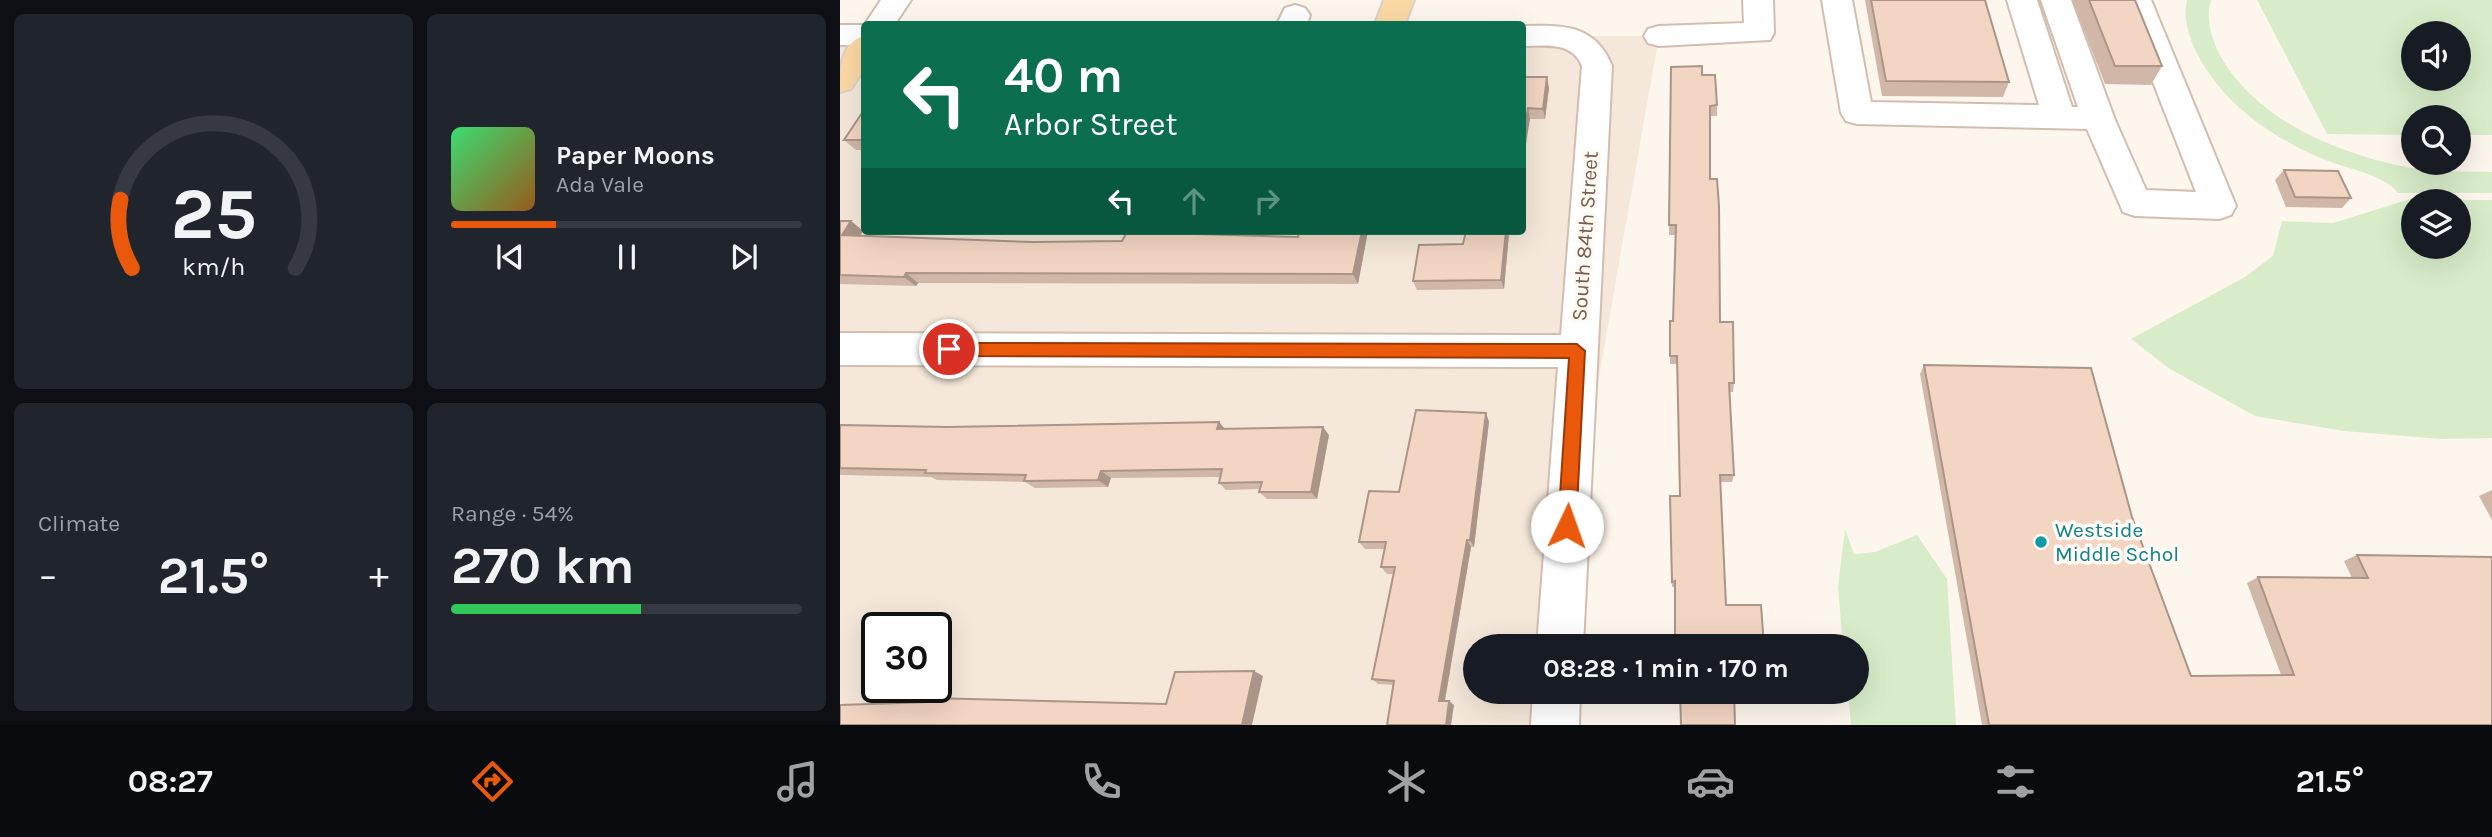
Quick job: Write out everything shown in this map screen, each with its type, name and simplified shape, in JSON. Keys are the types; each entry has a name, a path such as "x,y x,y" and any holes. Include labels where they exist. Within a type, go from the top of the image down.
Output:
{"main road":[{"path":"1391,21 1399,0"},
{"path":"840,81 861,50"}],"street":[{"path":"882,21 896,0"},
{"path":"1659,36 1759,33 1758,0"},
{"path":"1837,0 1857,113 2099,120"},
{"path":"2022,0 2059,117"},
{"path":"2056,0 2099,120 2135,204 2219,206 2136,0"},
{"path":"840,35 861,35"},
{"name":"South 84th Street","path":"1526,36 1561,36 1582,42 1594,55 1597,66 1561,634"},
{"path":"840,349 1577,351"},
{"path":"1555,725 1556,704"}],"shaded area":[{"path":"840,35 861,35 861,235 1526,235 1526,36 1659,36 1564,576 1557,634 1463,634 1463,704 1548,704 1546,725 840,725"}],"green space":[{"path":"2187,0 2211,0 2210,29 2221,57 2237,80 2257,101 2281,118 2334,146 2401,165 2401,175 2471,175 2471,172 2492,172 2492,193 2471,193 2471,189 2401,189 2401,193 2398,193 2376,177 2331,162 2293,145 2241,109 2213,79 2201,61 2188,32"},
{"path":"2257,0 2492,0 2492,135 2471,135 2471,105 2401,105 2401,135 2327,134"},
{"path":"2471,200 2492,200 2492,438 2442,439 2344,431 2255,416 2170,369 2131,339 2245,277 2273,256 2282,221 2333,223 2401,202 2401,259 2471,259"},
{"path":"1845,529 1854,554 1875,552 1917,535 1947,579 1956,725 1851,725 1849,704 1869,704 1869,634 1842,634 1838,587"}],"building":[{"path":"1871,0 1985,0 2009,82 1886,81"},
{"path":"2089,0 2135,0 2162,66 2115,66"},
{"path":"1702,66 1702,75 1715,75 1717,105 1710,106 1710,179 1717,179 1719,206 1720,322 1733,322 1734,383 1729,383 1734,475 1720,475 1726,605 1761,605 1763,634 1675,634 1670,496 1680,496 1677,356 1670,356 1676,225 1669,225 1671,67"},
{"path":"1526,77 1547,77 1543,109 1528,108 1526,120"},
{"path":"861,114 861,140 844,140"},
{"path":"2284,170 2338,171 2351,198 2295,197"},
{"path":"840,221 851,221 842,235 1033,242 1122,241 1125,235 1361,235 1353,274 906,273 904,277 840,275"},
{"path":"1465,235 1506,235 1501,280 1413,281 1419,245 1463,244"},
{"name":"Westside Middle Schol","path":"1924,365 2091,368 2132,517 2191,676 2294,675 2258,577 2368,578 2357,555 2492,557 2492,725 1989,725"},
{"path":"1416,410 1486,413 1470,540 1467,540 1439,701 1449,701 1446,725 1387,725 1394,681 1372,679 1395,567 1381,567 1386,542 1359,542 1369,491 1399,492"},
{"path":"1219,422 1217,429 1323,427 1311,492 1259,492 1262,482 1219,483 1222,469 1101,471 1098,480 1024,481 1026,475 840,468 840,425 947,427"},
{"path":"1254,671 1242,725 840,725 840,705 952,703 952,699 1166,704 1175,672"},
{"path":"1680,704 1734,704 1735,725 1681,725"}],"place":[{"name":"Westside Middle Schol","path":"2041,542"}],"route":[{"path":"949,349 1577,351 1567,526"}]}
